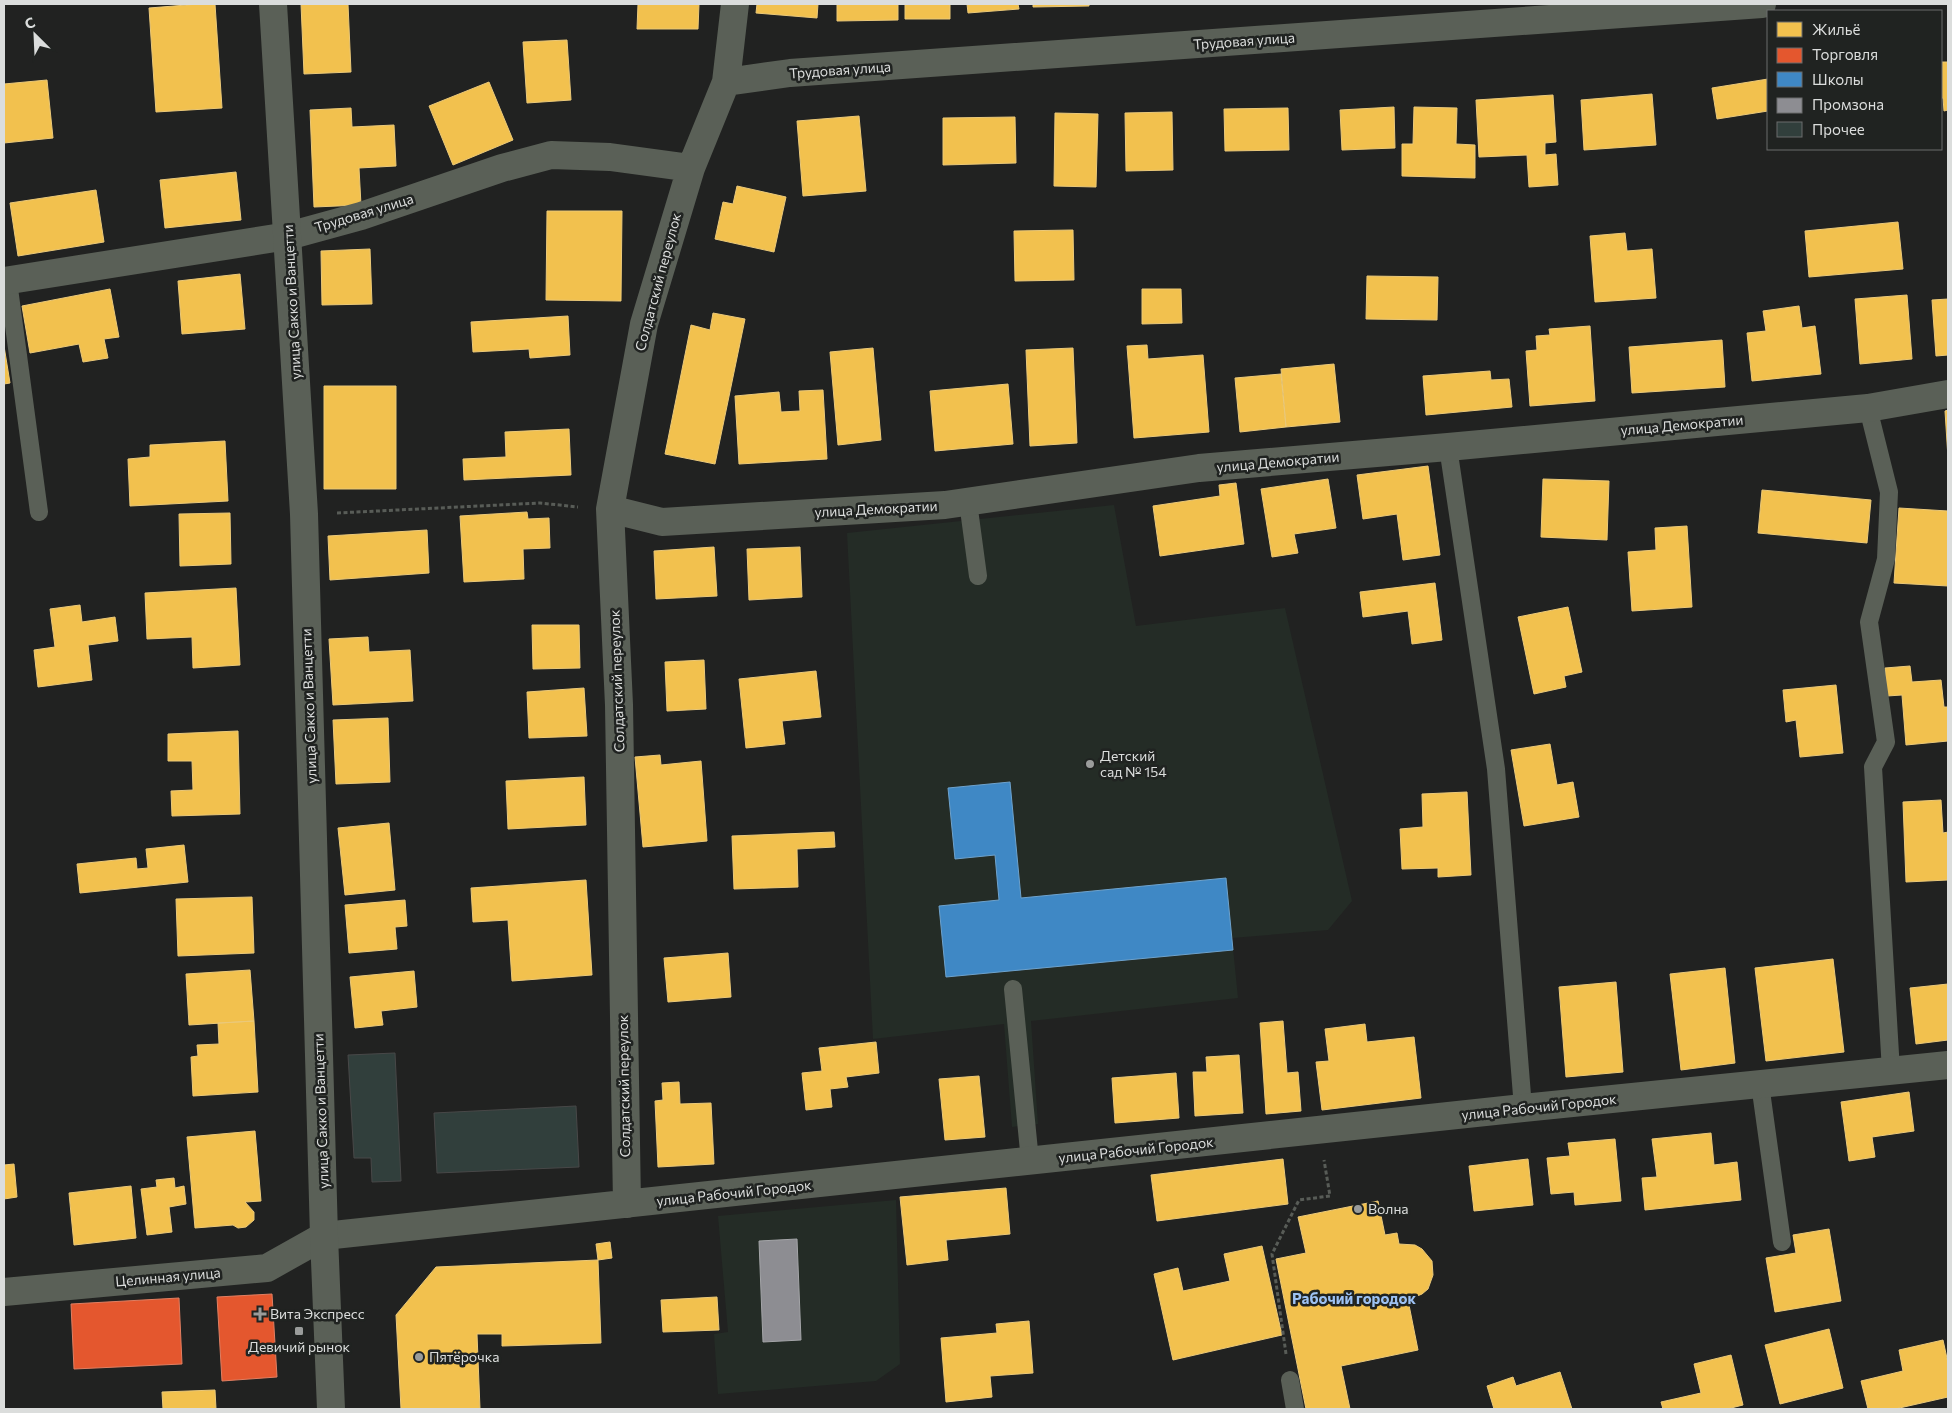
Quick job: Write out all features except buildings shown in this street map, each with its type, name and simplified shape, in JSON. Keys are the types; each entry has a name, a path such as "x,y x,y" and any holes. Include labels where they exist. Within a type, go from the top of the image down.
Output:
{"street":[{"name":"улица Сакко и Ванцетти","path":"273,4 304,514 324,1236 331,1409"},
{"name":"Солдатский переулок","path":"627,1204 620,861 619,705 610,509 644,324 691,168 726,82 735,4"},
{"name":"Трудовая улица","path":"726,82 800,72 1762,4"},
{"name":"Трудовая улица","path":"6,281 288,236 361,216 502,168 551,155 610,157 691,168"},
{"name":"улица Демократии","path":"610,509 662,522 944,505 1199,468 1868,408 1948,394"},
{"name":"улица Рабочий Городок","path":"324,1236 1524,1108 1948,1065"},
{"name":"Целинная улица","path":"4,1292 267,1268 324,1236"}],"lane":[{"path":"6,281 39,512"},
{"path":"1868,408 1888,492 1886,559 1869,622 1886,742 1873,768 1891,1071"},
{"path":"1448,447 1496,769 1524,1108"},
{"path":"968,502 978,576"},
{"path":"1013,989 1030,1161"},
{"path":"1760,1084 1782,1242"},
{"path":"1290,1380 1295,1409"}],"path":[{"path":"304,514 540,504 610,509"},
{"path":"1290,1380 1272,1254 1299,1200 1330,1196 1318,1130"}],"shaded area":[{"name":"Детский сад № 154","path":"1114,505 1136,626 1285,608 1352,901 1328,930 1232,938 1238,998 1031,1021 1038,1124 1012,1127 1004,1024 873,1039 847,533"},
{"path":"896,1200 900,1364 876,1381 718,1394 714,1334 728,1332 718,1216"}],"place":[{"name":"Детский сад № 154","path":"1090,764"},
{"name":"Волна","path":"1358,1209"},
{"name":"Вита Экспресс","path":"260,1314"},
{"name":"Девичий рынок","path":"299,1331"},
{"name":"Пятёрочка","path":"419,1357"}],"district":[{"name":"Рабочий городок","path":"1354,1299"}]}
